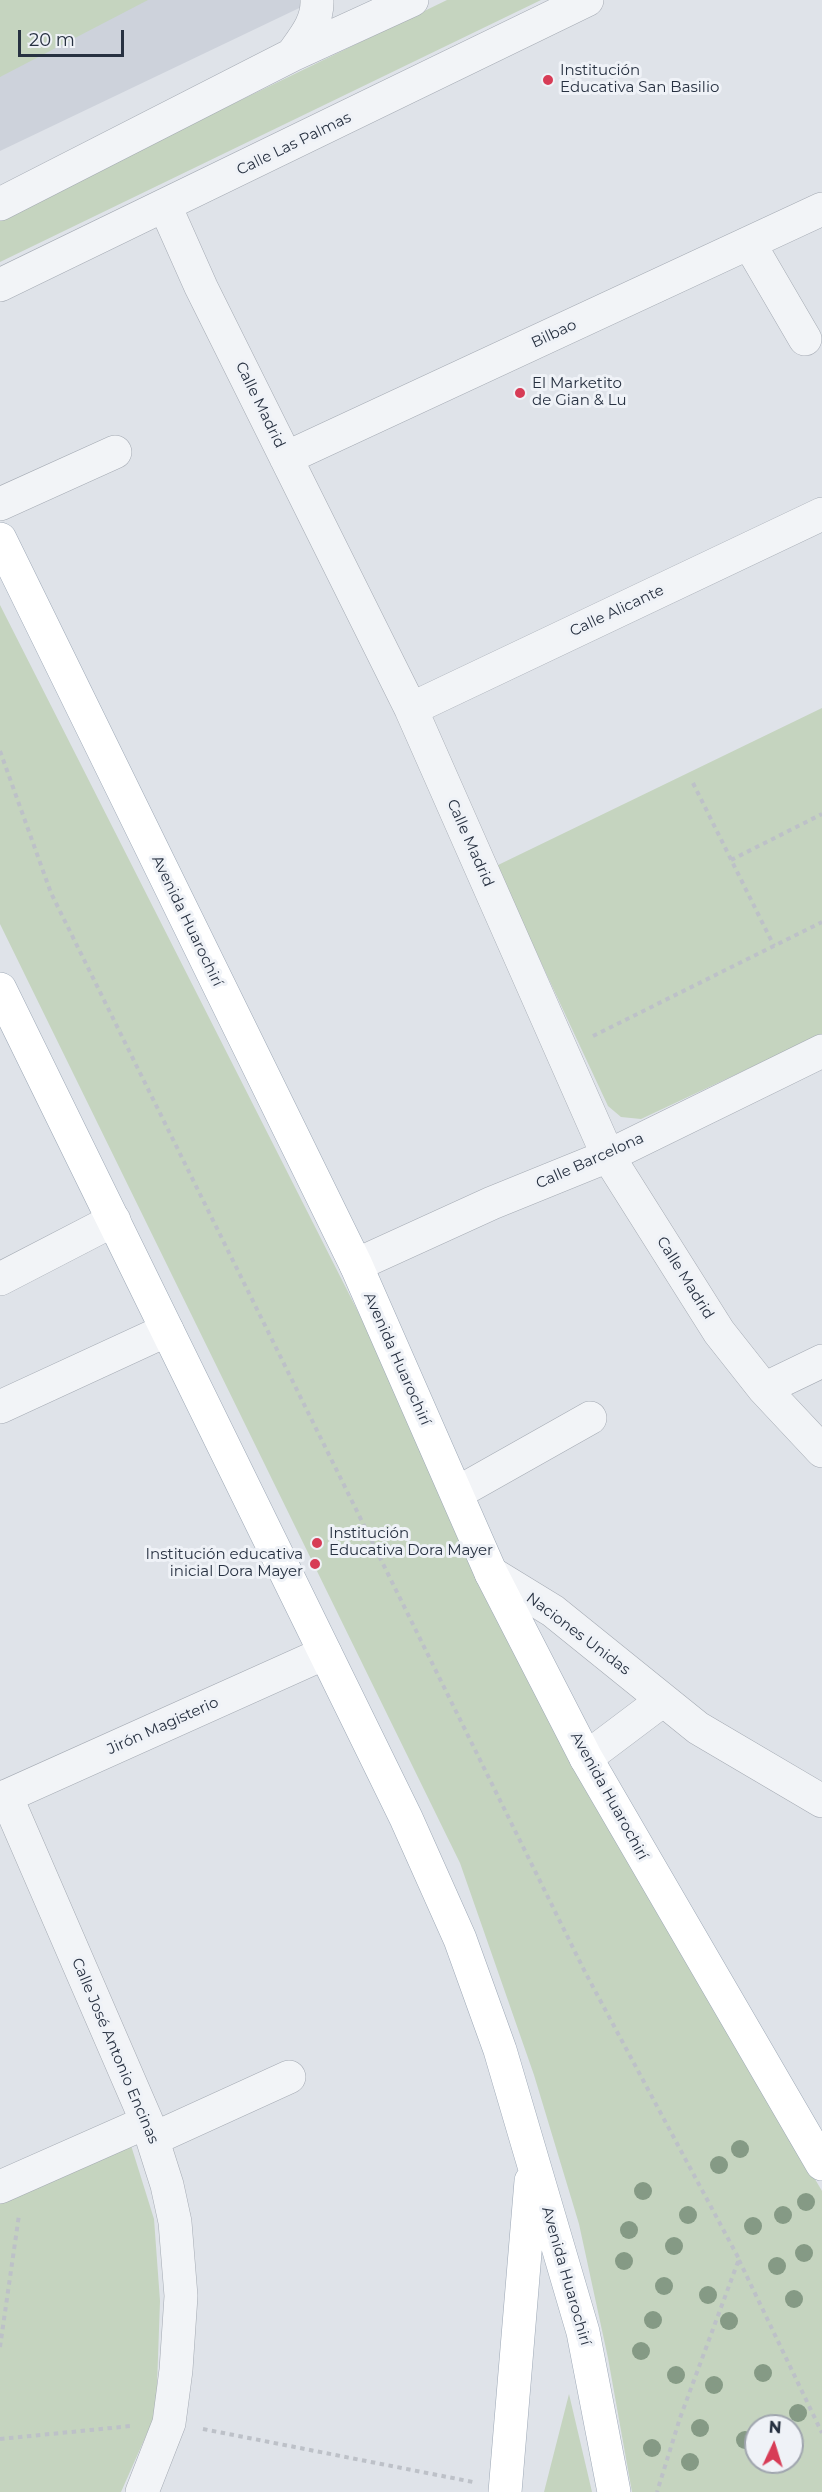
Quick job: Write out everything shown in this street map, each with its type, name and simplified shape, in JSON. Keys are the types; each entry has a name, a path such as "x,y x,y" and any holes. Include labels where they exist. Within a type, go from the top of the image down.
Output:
{"main road":[{"name":"Avenida Huarochirí","path":"0,539 356,1265 491,1573 586,1758 822,2164"},
{"name":"Avenida Huarochirí","path":"0,988 406,1818 460,1939 500,2050 583,2332 614,2492"},
{"path":"505,2491 533,2162"}],"street":[{"path":"292,54 310,30 317,0"},
{"path":"0,204 292,54 412,0"},
{"name":"Calle Las Palmas","path":"0,285 587,0"},
{"name":"Calle Madrid","path":"165,206 201,287 411,709 608,1156 719,1332 764,1389 822,1451"},
{"name":"Bilbao","path":"286,458 822,209"},
{"path":"749,243 805,339"},
{"path":"0,504 115,452"},
{"name":"Calle Alicante","path":"411,709 822,514"},
{"name":"Calle Barcelona","path":"356,1265 492,1203 608,1156 822,1051"},
{"path":"0,1279 114,1220"},
{"path":"0,1407 167,1330"},
{"path":"764,1389 822,1361"},
{"path":"457,1493 590,1418"},
{"name":"Naciones Unidas","path":"491,1573 553,1611 698,1728 822,1801"},
{"name":"Jirón Magisterio","path":"3,1798 325,1653"},
{"path":"586,1758 663,1700"},
{"name":"Calle José Antonio Encinas","path":"3,1798 150,2130 174,2222 181,2296 178,2352 169,2422 142,2492"},
{"path":"13,2182 289,2077"}],"path":[{"path":"0,751 51,893 585,1972 739,2259 822,2433"},
{"path":"693,783 774,946"},
{"path":"731,860 822,814"},
{"path":"589,1038 822,922"},
{"path":"0,2347 13,2182"},
{"path":"657,2492 680,2418 739,2259"},
{"path":"0,2439 169,2422 505,2491"}],"shaded area":[{"path":"0,0 316,0 0,151"}],"green space":[{"path":"0,0 148,0 0,77"},
{"path":"447,0 541,0 0,262 0,217"},
{"path":"0,605 691,1969 822,2191 822,2492 632,2492 608,2358 579,2224 534,2075 460,1863 0,924"},
{"path":"822,708 822,1034 641,1119 621,1117 608,1106 496,866"},
{"path":"129,2139 154,2219 160,2301 156,2413 121,2492 0,2492 0,2196"},
{"path":"569,2394 592,2492 544,2492"}],"place":[{"name":"Institución Educativa San Basilio","path":"548,80"},
{"name":"El Marketito de Gian & Lu","path":"520,393"},
{"name":"Institución Educativa Dora Mayer","path":"317,1543"},
{"name":"Institución educativa inicial Dora Mayer","path":"315,1564"}]}
